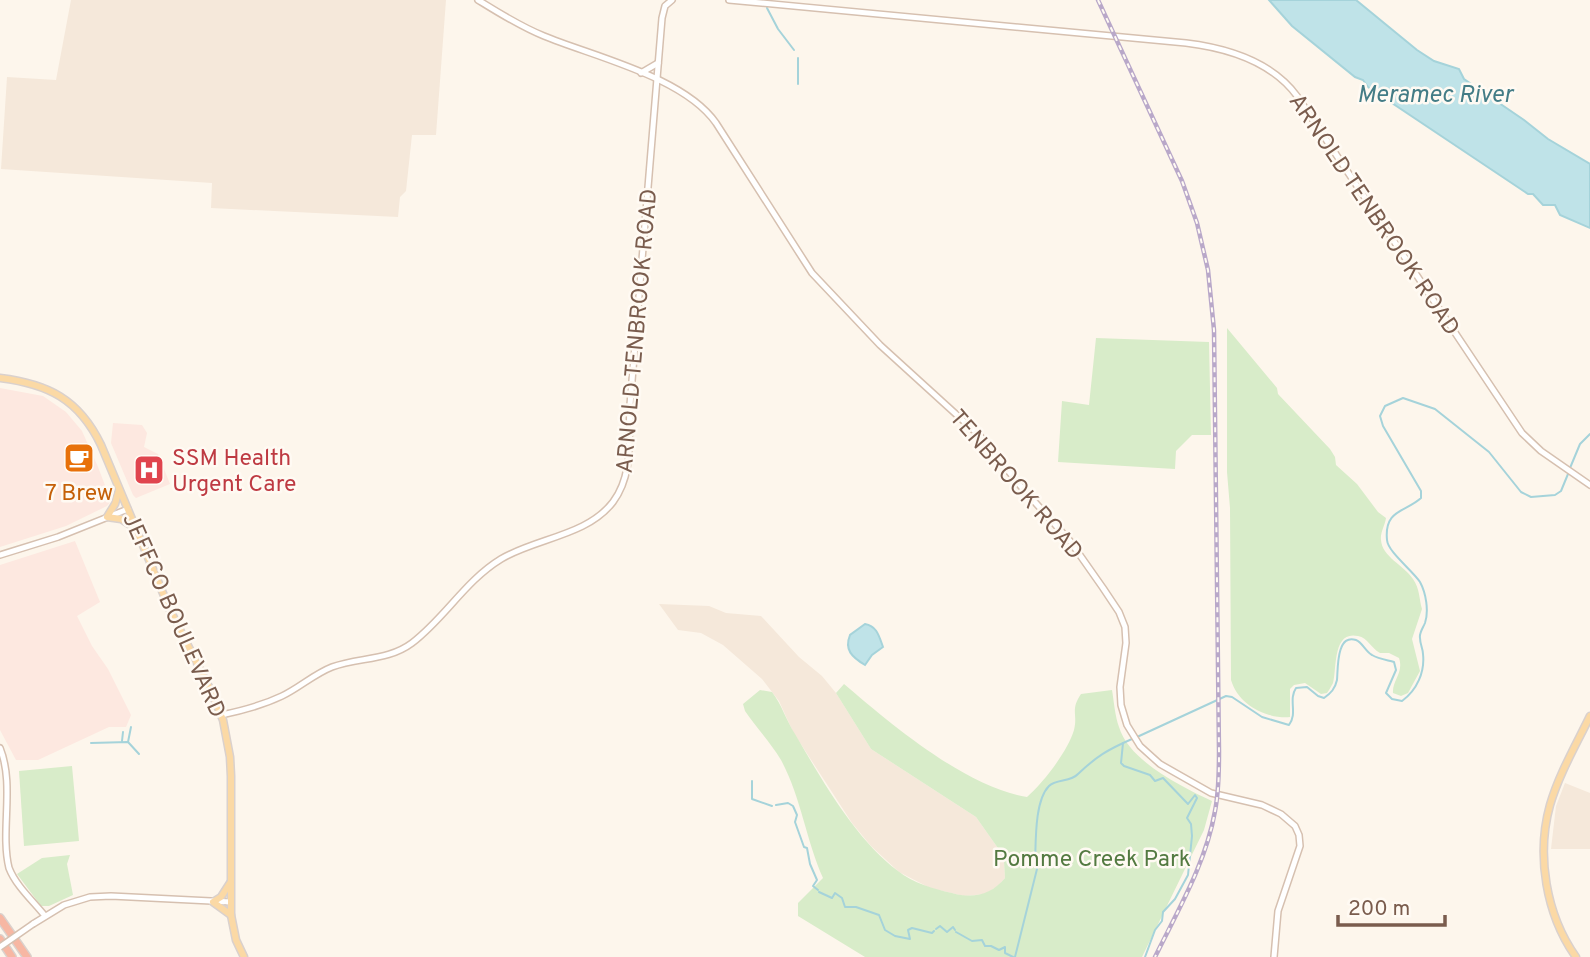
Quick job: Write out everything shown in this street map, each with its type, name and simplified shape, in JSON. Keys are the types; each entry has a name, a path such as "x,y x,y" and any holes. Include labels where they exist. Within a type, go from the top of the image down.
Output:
{"highway":[{"path":"0,918 27,957"},
{"path":"0,939 12,957"}],"main road":[{"name":"JEFFCO BOULEVARD","path":"0,378 44,387 76,408 96,435 170,610 210,687 221,715 230,757 231,915 236,940 244,957"},
{"path":"119,490 107,517 121,519 136,528"},
{"path":"1576,957 1555,916 1549,894 1545,842 1548,813 1555,791 1590,716"},
{"path":"231,881 221,897 213,902 231,915"}],"street":[{"name":"TENBROOK ROAD","path":"478,0 537,34 657,79 697,103 712,117 812,273 880,345 980,436 1081,556 1115,606 1125,627 1126,643 1120,681 1121,705 1133,736 1151,758 1211,793 1268,807 1295,826 1300,837 1300,846 1278,911 1274,957"},
{"name":"ARNOLD TENBROOK ROAD","path":"221,715 278,698 333,667 402,650 419,637 471,582 489,567 523,548 584,525 599,516 616,498 628,463 630,405 663,13 666,5 673,0"},
{"name":"ARNOLD TENBROOK ROAD","path":"729,0 1186,43 1233,55 1271,71 1288,85 1300,100 1520,430 1547,455 1589,484"},
{"path":"811,8 812,0"},
{"path":"641,73 658,63"},
{"path":"656,90 660,85 667,84"},
{"path":"0,555 58,537 128,509"},
{"path":"0,748 5,769 4,841 7,861 18,884 45,916"},
{"path":"0,947 71,902 98,896 231,902"}],"shaded area":[{"path":"71,0 446,0 436,135 412,135 406,191 400,197 398,217 211,208 212,183 1,169 7,77 56,80"},
{"path":"0,388 43,396 66,412 82,431 98,467 111,501 107,506 66,526 0,547"},
{"path":"113,423 142,425 147,433 144,447 158,454 170,484 136,498 133,495 111,443"},
{"path":"75,541 100,602 77,616 131,715 126,727 109,727 38,760 16,760 0,730 0,565"},
{"path":"659,604 709,606 726,613 761,616 799,657 822,676 836,693 871,749 976,817 1000,851 1005,878 986,894 964,896 930,888 899,872 871,846 852,823 793,732 779,701 762,679 723,645 701,633 678,630"},
{"path":"1565,783 1590,793 1590,849 1551,849 1556,806"}],"green space":[{"path":"1227,328 1277,388 1278,394 1330,449 1336,465 1357,484 1378,512 1386,518 1381,535 1382,546 1413,579 1422,609 1412,639 1420,671 1408,693 1401,696 1393,693 1400,668 1399,658 1389,653 1380,653 1358,636 1344,639 1340,645 1333,683 1327,693 1321,694 1305,683 1294,685 1290,689 1290,717 1271,715 1254,708 1246,703 1235,689 1231,680"},
{"path":"1096,338 1209,342 1211,435 1192,435 1176,451 1175,469 1058,462 1062,401 1089,405"},
{"name":"Pomme Creek Park","path":"844,684 906,735 954,767 1003,791 1027,797 1061,757 1071,738 1075,708 1081,694 1112,690 1119,727 1134,751 1158,772 1212,801 1204,830 1142,957 865,957 798,916 798,903 823,878 788,774 777,754 745,711 743,704 760,690 772,692 840,808 868,843 898,871 924,885 967,896 988,892 1005,878 1000,851 976,817 871,749 836,693"},
{"path":"72,766 79,841 24,846 19,771"},
{"path":"70,855 67,864 73,895 49,906 41,906 17,874 42,858"}],"water":[{"name":"Meramec River","path":"1269,0 1356,0 1417,50 1434,61 1459,69 1464,79 1548,139 1590,164 1590,228 1560,215 1555,205 1543,205 1533,194 1528,194 1368,87 1363,80 1355,77 1292,26"},
{"path":"865,624 875,629 883,647 872,655 865,665 853,656 848,640 850,635"}],"waterway":[{"path":"767,8 778,29 794,50"},
{"path":"798,58 798,84"},
{"path":"1137,737 1226,696 1232,697 1262,717 1289,725 1293,716 1296,688 1307,687 1324,698 1334,688 1341,647 1349,639 1358,641 1370,654 1394,662 1396,670 1386,693 1392,699 1402,701 1412,692 1423,667 1420,636 1427,613 1426,602 1420,582 1388,545 1387,530 1392,517 1421,498 1421,491 1383,426 1380,416 1385,406 1403,398 1435,409 1489,452 1521,492 1531,497 1555,495 1561,491 1568,474"},
{"path":"1570,468 1580,444 1590,434"},
{"path":"128,742 131,727"},
{"path":"122,741 123,732"},
{"path":"1015,957 1037,869 1037,823 1044,793 1052,784 1075,777 1091,762 1132,739"},
{"path":"91,743 128,742 139,754"},
{"path":"1123,743 1121,763 1124,766 1150,775 1155,781 1163,778 1188,804 1195,795 1197,798 1187,818 1191,824 1192,836 1188,875 1175,899 1163,912 1162,921 1155,930 1145,957"},
{"path":"752,781 752,799 772,806"},
{"path":"776,805 788,803 793,806 797,815 795,822 817,880 813,886 818,890"},
{"path":"819,892 832,898 835,893 842,898 845,907 856,907 879,915 885,930 895,936 910,939 908,930 912,928 932,933 934,931"},
{"path":"936,929 940,926 947,932 953,927 955,930"},
{"path":"956,932 972,941 982,940 985,946 999,950 1005,947 1005,953 1013,957"}],"railway":[{"path":"1098,0 1182,181 1197,223 1208,270 1214,330 1218,788 1205,849 1155,957"}],"place":[{"name":"7 Brew","path":"79,458"},
{"name":"SSM Health Urgent Care","path":"149,470"}]}
